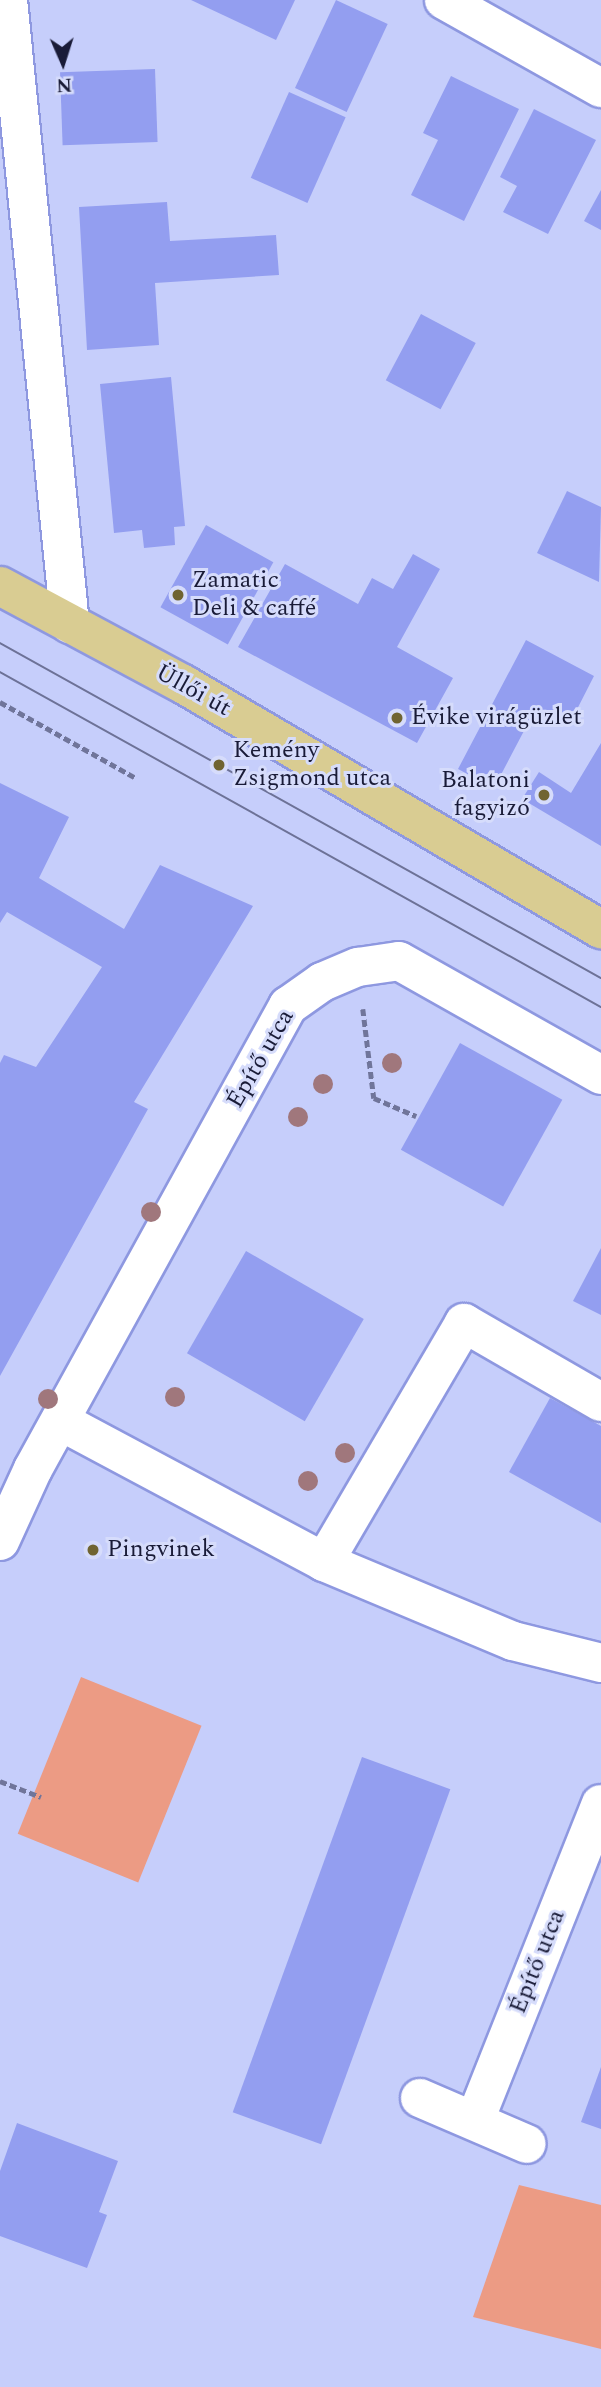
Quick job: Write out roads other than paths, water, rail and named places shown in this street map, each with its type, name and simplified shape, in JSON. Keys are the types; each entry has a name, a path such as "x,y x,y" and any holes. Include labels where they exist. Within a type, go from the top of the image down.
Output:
{"main road":[{"name":"Üllői út","path":"0,586 183,684 601,929"}],"street":[{"path":"8,0 70,624"},
{"path":"444,0 601,88"},
{"name":"Építő utca","path":"0,1541 60,1421 288,1006 322,982 358,967 399,961 601,1075"},
{"path":"324,1562 464,1324 601,1402"},
{"path":"60,1421 324,1562 513,1641 601,1663"},
{"name":"Építő utca","path":"475,2120 601,1804"},
{"path":"420,2098 527,2144"}],"tram line":[{"path":"0,643 601,978"},
{"path":"0,672 601,1007"}],"place":[{"name":"Zamatic Deli & caffé","path":"178,595"},
{"name":"Évike virágüzlet","path":"397,718"},
{"name":"Kemény Zsigmond utca","path":"219,765"},
{"name":"Balatoni fagyizó","path":"544,795"},
{"name":"Pingvinek","path":"93,1550"}]}
